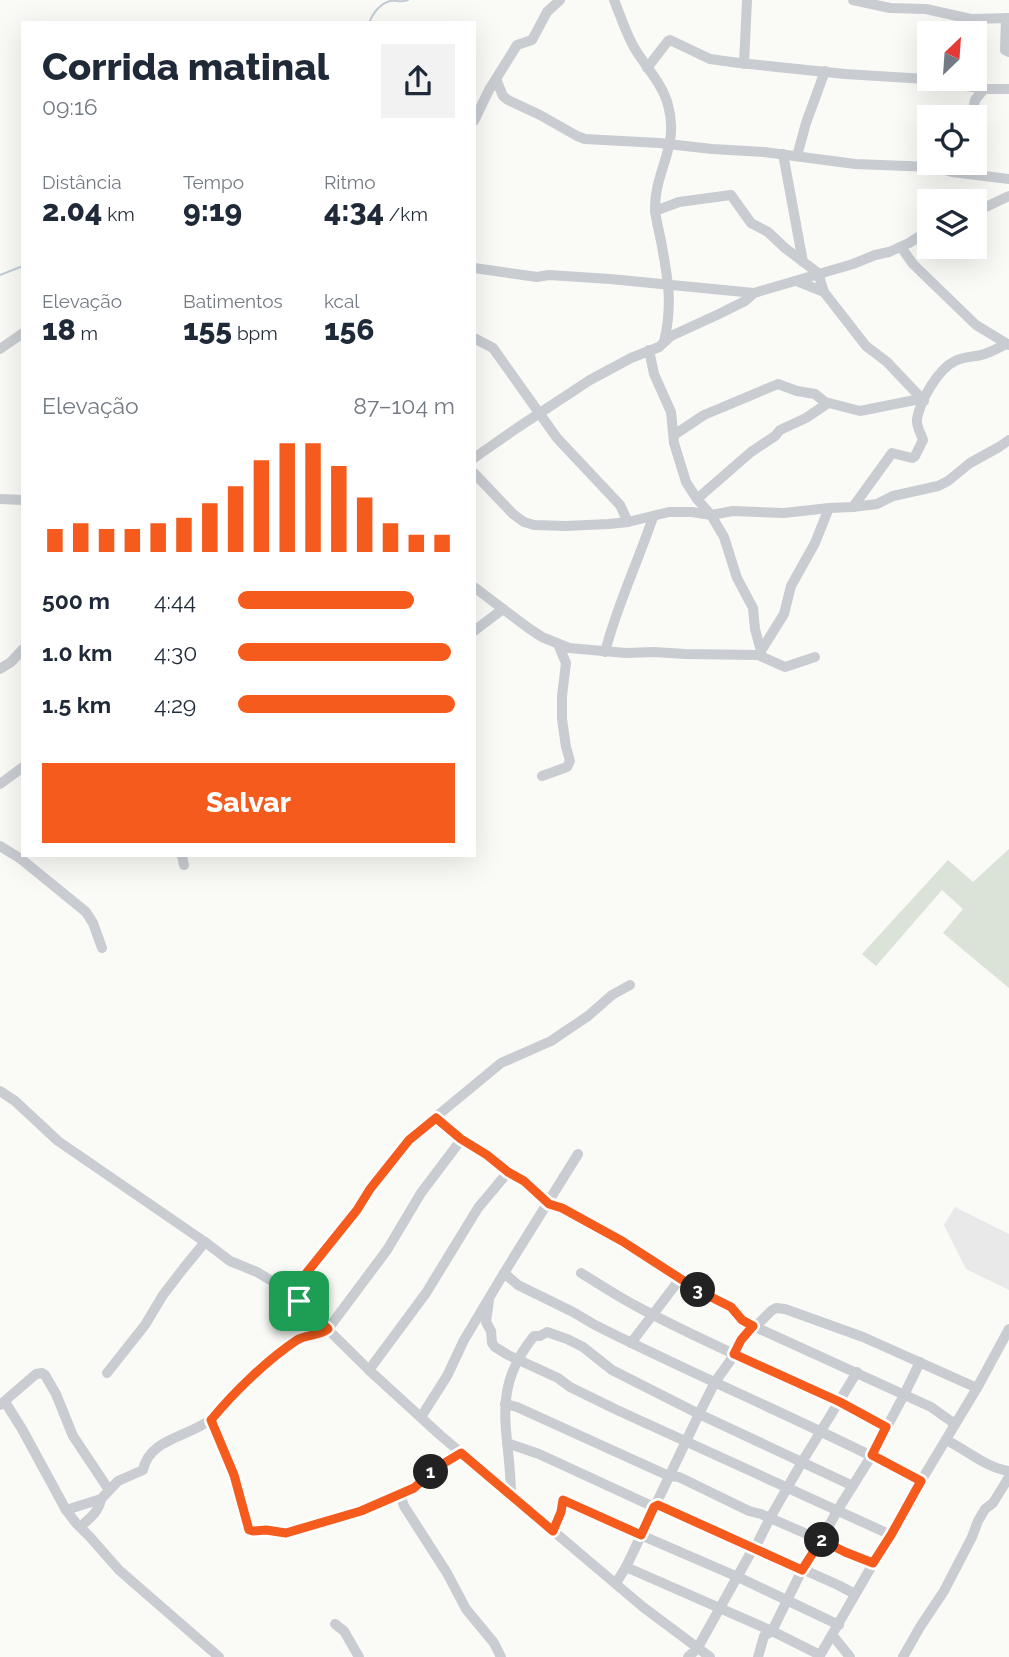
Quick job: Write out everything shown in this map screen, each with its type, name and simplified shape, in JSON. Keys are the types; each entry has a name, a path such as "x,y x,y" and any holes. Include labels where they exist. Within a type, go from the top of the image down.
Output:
{"street":[{"path":"476,117 495,79 517,45 532,40 547,12 560,0"},
{"path":"614,0 626,31 667,101 672,124 655,211 669,286 669,312 663,343"},
{"path":"744,64 747,0"},
{"path":"853,0 890,8 926,9 971,19 1007,18 1005,50 1009,52"},
{"path":"648,68 670,40 710,59 845,74 917,78"},
{"path":"797,156 825,71"},
{"path":"495,79 503,96 508,100 586,139 783,154 855,164 917,166"},
{"path":"987,89 1009,89"},
{"path":"783,154 803,262"},
{"path":"987,174 1009,179"},
{"path":"655,211 679,202 731,195 751,223 768,232 818,273 824,292 866,345 887,362 922,400"},
{"path":"987,206 1009,196"},
{"path":"476,268 537,277 549,275 754,293 853,264 901,247 917,237"},
{"path":"901,247 913,264 975,325 1007,344"},
{"path":"797,281 824,292"},
{"path":"476,457 600,375 659,347 671,336 745,301 754,293"},
{"path":"0,349 21,333"},
{"path":"476,339 493,348 556,438 620,505 628,522"},
{"path":"853,507 892,453 915,456 923,440 917,425 922,400 939,373 957,360 981,355 1007,344"},
{"path":"649,350 654,374 671,412 674,443 686,482 724,537 737,578 752,605 759,653"},
{"path":"674,435 704,415 778,384 815,394 822,401 851,410 863,411 922,400"},
{"path":"697,499 780,430 806,418 828,403"},
{"path":"476,475 513,514 534,525 628,522 670,512 711,515 733,512 783,513 877,503 904,493 937,486 1009,440"},
{"path":"0,499 21,500"},
{"path":"759,653 784,614 791,586 816,542 829,508"},
{"path":"606,652 618,608 653,516"},
{"path":"476,589 527,627 569,648 606,652 759,653 785,667 815,657"},
{"path":"476,629 503,609"},
{"path":"541,776 567,766 570,761 562,719 566,663 558,644"},
{"path":"0,669 21,651"},
{"path":"3,778 21,768"},
{"path":"0,846 21,859 86,912 102,948"},
{"path":"299,1301 298,1287 310,1268 409,1140 502,1063 551,1041 630,985"},
{"path":"0,1091 24,1108 58,1141 230,1261 257,1272 299,1301 369,1370 461,1453 643,1607 710,1657"},
{"path":"436,1118 461,1139 524,1181 549,1204 562,1208 622,1241 680,1279 731,1307 742,1320 931,1407 955,1424"},
{"path":"66,1510 101,1499 118,1481 144,1470 148,1455 169,1440 211,1420 240,1388 287,1348 304,1336 322,1334 328,1329 387,1250 421,1194 461,1139"},
{"path":"421,1417 447,1376 464,1340 578,1154"},
{"path":"369,1370 426,1293 478,1208 508,1172"},
{"path":"107,1373 205,1242"},
{"path":"504,1273 518,1284 672,1364 872,1455 921,1481"},
{"path":"581,1273 634,1306 840,1402 886,1427"},
{"path":"631,1343 680,1279"},
{"path":"489,1300 486,1322 492,1343 508,1355 558,1378 596,1401 891,1535"},
{"path":"616,1583 715,1382 741,1340 765,1315 776,1308 863,1337 977,1388"},
{"path":"626,1567 772,1631 820,1656 1009,1329"},
{"path":"511,1496 505,1404 509,1381 518,1359 534,1336 547,1332 583,1347 612,1370 699,1414 853,1486"},
{"path":"758,1657 764,1636 772,1631 802,1570 872,1455 920,1362"},
{"path":"688,1657 697,1649 802,1462 857,1372"},
{"path":"109,1490 73,1436 45,1375 36,1374 2,1404 22,1429 66,1510 80,1528 119,1570 219,1657"},
{"path":"505,1404 873,1563"},
{"path":"211,1420 234,1475 249,1530 253,1531 286,1533 361,1511 414,1488 436,1468 461,1453"},
{"path":"903,1657 944,1591 978,1521 985,1509 993,1503 1009,1474 946,1440"},
{"path":"507,1443 539,1454 654,1507 664,1507 855,1594"},
{"path":"400,1494 404,1506 447,1573 466,1609 494,1643 501,1657"},
{"path":"80,1528 96,1513 101,1499"},
{"path":"553,1531 563,1500 839,1625"},
{"path":"335,1624 344,1631 359,1657"},
{"path":"833,1636 850,1657"},
{"path":"202,1642 205,1657"}],"shaded area":[{"path":"1009,849 1009,988 943,933 963,909 942,890 876,966 862,954 948,860 973,882"},
{"path":"955,1207 1009,1234 1009,1290 966,1269 944,1225"}],"waterway":[{"path":"370,21 383,4 408,0"},
{"path":"0,275 21,267"}],"route":[{"path":"436,1118 461,1139 524,1181 549,1204 562,1208 622,1241 701,1292 731,1307 742,1320 753,1326 734,1354 840,1402 886,1427 872,1455 921,1481 873,1563 821,1540 802,1570 658,1505 654,1507 641,1535 563,1500 553,1531 461,1453 444,1462 414,1488 361,1511 286,1533 249,1530 234,1475 211,1420 240,1388 296,1341 304,1336 322,1334 328,1329 299,1301 298,1287 304,1276 409,1140 436,1118"}]}
